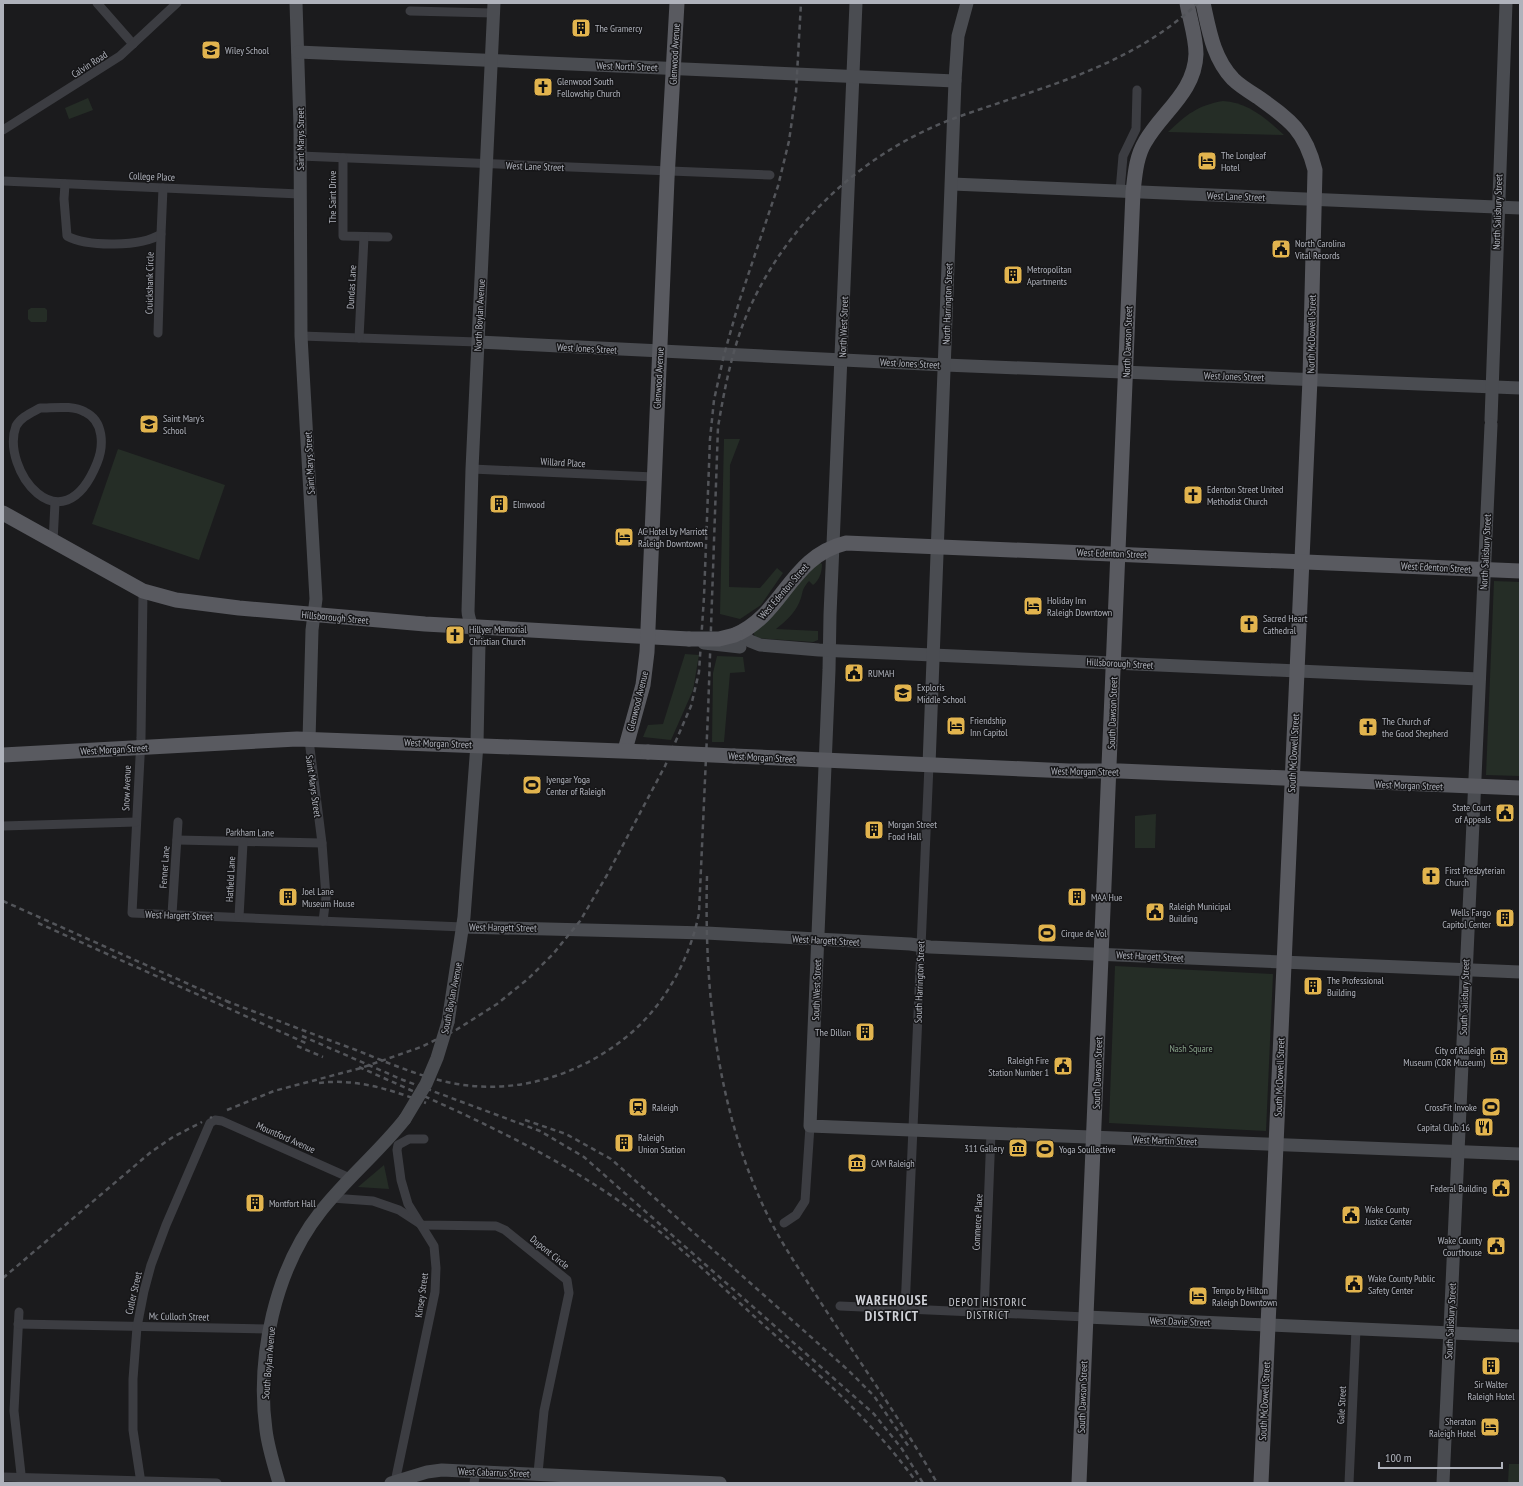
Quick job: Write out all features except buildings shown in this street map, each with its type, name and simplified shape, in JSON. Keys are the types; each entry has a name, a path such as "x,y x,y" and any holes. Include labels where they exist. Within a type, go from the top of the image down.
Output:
{"main road":[{"name":"Glenwood Avenue","path":"625,750 643,685 648,637 667,171 674,69 676,3"},
{"name":"North Dawson Street","path":"1114,663 1125,371 1126,192 1144,142 1153,129 1180,99 1193,71 1196,55 1187,3"},
{"name":"North McDowell Street","path":"1203,3 1211,39 1220,62 1234,80 1289,120 1302,136 1307,145 1315,170 1310,379 1297,671"},
{"name":"Hillsborough Street","path":"3,513 143,591 159,597 204,604 315,615 473,627 689,639 740,640"},
{"name":"West Edenton Street","path":"740,640 766,614 793,577 803,566 833,547 846,543 857,542 1520,571"},
{"name":"South Dawson Street","path":"1079,1483 1114,663"},
{"name":"South McDowell Street","path":"1261,1483 1297,671"},
{"name":"West Morgan Street","path":"3,755 140,747 308,740 477,744 1110,773 1120,771 1292,780 1520,788"}],"street":[{"path":"97,3 133,44"},
{"name":"Calvin Road","path":"3,130 102,69 133,44 177,3"},
{"name":"Saint Marys Street","path":"296,3 300,156 301,336 316,599 312,630 308,740 322,843 326,897 323,921"},
{"name":"North West Street","path":"829,651 856,3"},
{"name":"North Harrington Street","path":"933,655 955,82 958,36 967,3"},
{"name":"North Salisbury Street","path":"1479,679 1491,423 1497,207 1506,3"},
{"path":"410,11 435,7 494,8"},
{"name":"North Boylan Avenue","path":"473,627 468,615 472,468 494,8"},
{"name":"West North Street","path":"298,52 955,82"},
{"name":"North Dawson Street","path":"1126,192 1123,156 1136,129 1137,90"},
{"name":"West Lane Street","path":"300,156 770,175"},
{"name":"The Saint Drive","path":"344,158 343,236 364,237"},
{"name":"College Place","path":"3,181 300,194"},
{"name":"Cruickshank Circle","path":"65,184 64,199 67,236 73,240 119,244 148,240 160,234"},
{"name":"West Lane Street","path":"952,184 1520,208"},
{"name":"Cruickshank Circle","path":"158,333 160,234 163,188"},
{"path":"364,237 388,237"},
{"name":"Dundas Lane","path":"359,338 364,237"},
{"name":"West Jones Street","path":"301,336 478,342 944,365 1125,371 1520,388"},
{"path":"40,408 64,408 85,411 96,420 102,433 100,455 95,468 77,492 66,500 55,503 41,498 30,489 23,480 12,451 12,438 16,425 25,415 40,408"},
{"name":"Willard Place","path":"472,468 654,477"},
{"path":"53,542 55,503"},
{"name":"Snow Avenue","path":"132,913 140,747 143,591"},
{"name":"South Boylan Avenue","path":"278,1483 266,1430 264,1403 269,1329 280,1289 291,1262 308,1230 332,1198 350,1178 375,1155 406,1119 426,1084 437,1058 448,1022 463,927 477,744 479,643 473,627"},
{"name":"Hillsborough Street","path":"740,640 750,648 760,645 829,651 1479,679"},
{"name":"South West Street","path":"784,1223 796,1215 805,1201 810,1126 829,651"},
{"name":"South Harrington Street","path":"905,1309 933,655"},
{"name":"South Salisbury Street","path":"1443,1483 1479,679"},
{"path":"3,826 136,822"},
{"name":"Fenner Lane","path":"172,914 178,822"},
{"name":"Parkham Lane","path":"177,840 243,843 322,843"},
{"name":"Hatfield Lane","path":"239,917 243,843"},
{"name":"West Hargett Street","path":"132,913 463,927 645,931 921,946 1520,972"},
{"name":"Mountford Avenue","path":"213,1121 218,1120 231,1125 350,1178"},
{"name":"Cutler Street","path":"141,1482 133,1430 133,1379 137,1327 144,1291 151,1265 208,1126 213,1121"},
{"name":"West Martin Street","path":"810,1126 1520,1154"},
{"name":"Commerce Place","path":"984,1313 992,1132"},
{"name":"Kinsey Street","path":"393,1483 435,1288 434,1246 408,1204 401,1180 397,1150 398,1145 409,1139 424,1139"},
{"path":"332,1198 373,1201 399,1210 422,1225"},
{"name":"Dupont Circle","path":"422,1225 496,1226 505,1230 567,1280 569,1293 544,1411 538,1473"},
{"name":"West Davie Street","path":"840,1306 1520,1336"},
{"path":"18,1312 14,1411 21,1480"},
{"name":"Mc Culloch Street","path":"18,1324 269,1329"},
{"name":"Gale Street","path":"1349,1483 1356,1329"},
{"name":"West Cabarrus Street","path":"393,1483 427,1472 442,1470 475,1477 538,1473 585,1480 720,1483"},
{"path":"3,1477 21,1480 217,1483"}],"green space":[{"path":"88,98 93,110 69,119 65,108"},
{"path":"1223,101 1240,104 1256,112 1264,117 1284,135 1168,132 1199,108"},
{"path":"31,308 45,308 47,310 46,322 31,322 28,319 28,310"},
{"path":"724,439 740,439 730,465 729,587 760,588 777,568 783,573 761,605 740,619 720,614"},
{"path":"118,449 225,485 199,560 92,524"},
{"path":"816,560 822,564 819,578 813,585 809,581 804,587 795,611 776,629 818,631 818,640 813,642 755,638 753,630"},
{"path":"1494,581 1520,582 1520,776 1486,775"},
{"path":"685,654 699,655 693,690 671,740 643,737 648,725 663,724"},
{"path":"717,656 743,657 745,672 730,673 724,742 712,742 713,673"},
{"path":"1156,814 1155,848 1135,848 1135,816"},
{"name":"Nash Square","path":"1115,966 1273,974 1266,1131 1109,1123"},
{"path":"384,1165 389,1189 358,1187"},
{"path":"1509,1464 1520,1464 1520,1483 1508,1483"}],"railway":[{"path":"227,1110 274,1091 361,1068 421,1047 456,1030 497,1004 529,978 553,954 580,921 607,875 665,766 691,706 699,672 704,597 710,439 714,400 724,355 739,302 778,186 789,141 796,92 801,3"},
{"path":"226,1001 412,1072 447,1082 471,1086 494,1087 518,1085 563,1073 585,1064 606,1052 639,1026 663,998 673,982 689,948 699,913 718,427 734,350 751,305 787,244 810,217 835,192 862,169 891,149 922,132 955,118 1051,85 1113,60 1143,44 1171,25 1198,3"},
{"path":"707,876 708,963 717,1051 737,1137 751,1178 775,1230 789,1253 897,1417 937,1483"},
{"path":"3,901 231,1003"},
{"path":"38,923 308,1044"},
{"path":"302,1036 403,1080 540,1131 584,1157 874,1414 902,1449 923,1483"},
{"path":"297,1046 323,1057"},
{"path":"359,1067 431,1099 537,1151 572,1170 637,1214 687,1255 846,1401 883,1440 917,1483"},
{"path":"319,1083 347,1082 374,1086 426,1103"},
{"path":"525,1120 566,1134 611,1159 848,1370 874,1396 909,1447"},
{"path":"3,1278 151,1152 173,1137 202,1122"}],"place":[{"name":"The Gramercy","path":"581,28"},
{"name":"Wiley School","path":"211,50"},
{"name":"Glenwood South Fellowship Church","path":"543,87"},
{"name":"The Longleaf Hotel","path":"1207,161"},
{"name":"North Carolina Vital Records","path":"1281,249"},
{"name":"Metropolitan Apartments","path":"1013,275"},
{"name":"Saint Mary's School","path":"149,424"},
{"name":"Edenton Street United Methodist Church","path":"1193,495"},
{"name":"Elmwood","path":"499,504"},
{"name":"AC Hotel by Marriott Raleigh Downtown","path":"624,537"},
{"name":"Holiday Inn Raleigh Downtown","path":"1033,606"},
{"name":"Sacred Heart Cathedral","path":"1249,624"},
{"name":"Hillyer Memorial Christian Church","path":"455,635"},
{"name":"RUMAH","path":"854,673"},
{"name":"Exploris Middle School","path":"903,693"},
{"name":"Friendship Inn Capitol","path":"956,726"},
{"name":"The Church of the Good Shepherd","path":"1368,727"},
{"name":"Iyengar Yoga Center of Raleigh","path":"532,785"},
{"name":"State Court of Appeals","path":"1505,813"},
{"name":"Morgan Street Food Hall","path":"874,830"},
{"name":"First Presbyterian Church","path":"1431,876"},
{"name":"Joel Lane Museum House","path":"288,897"},
{"name":"MAA Hue","path":"1077,897"},
{"name":"Raleigh Municipal Building","path":"1155,912"},
{"name":"Wells Fargo Capitol Center","path":"1505,918"},
{"name":"Cirque de Vol","path":"1047,933"},
{"name":"The Professional Building","path":"1313,986"},
{"name":"The Dillon","path":"865,1032"},
{"name":"City of Raleigh Museum (COR Museum)","path":"1499,1056"},
{"name":"Raleigh Fire Station Number 1","path":"1063,1066"},
{"name":"Raleigh","path":"638,1107"},
{"name":"CrossFit Invoke","path":"1491,1107"},
{"name":"Capital Club 16","path":"1484,1127"},
{"name":"Raleigh Union Station","path":"624,1143"},
{"name":"311 Gallery","path":"1018,1148"},
{"name":"Yoga Soullective","path":"1045,1149"},
{"name":"CAM Raleigh","path":"857,1163"},
{"name":"Federal Building","path":"1501,1188"},
{"name":"Montfort Hall","path":"255,1203"},
{"name":"Wake County Justice Center","path":"1351,1215"},
{"name":"Wake County Courthouse","path":"1496,1246"},
{"name":"Wake County Public Safety Center","path":"1354,1284"},
{"name":"Tempo by Hilton Raleigh Downtown","path":"1198,1296"},
{"name":"Sir Walter Raleigh Hotel","path":"1491,1366"},
{"name":"Sheraton Raleigh Hotel","path":"1490,1427"}],"district":[{"name":"WAREHOUSE DISTRICT","path":"892,1308"},
{"name":"DEPOT HISTORIC DISTRICT","path":"988,1308"}]}
